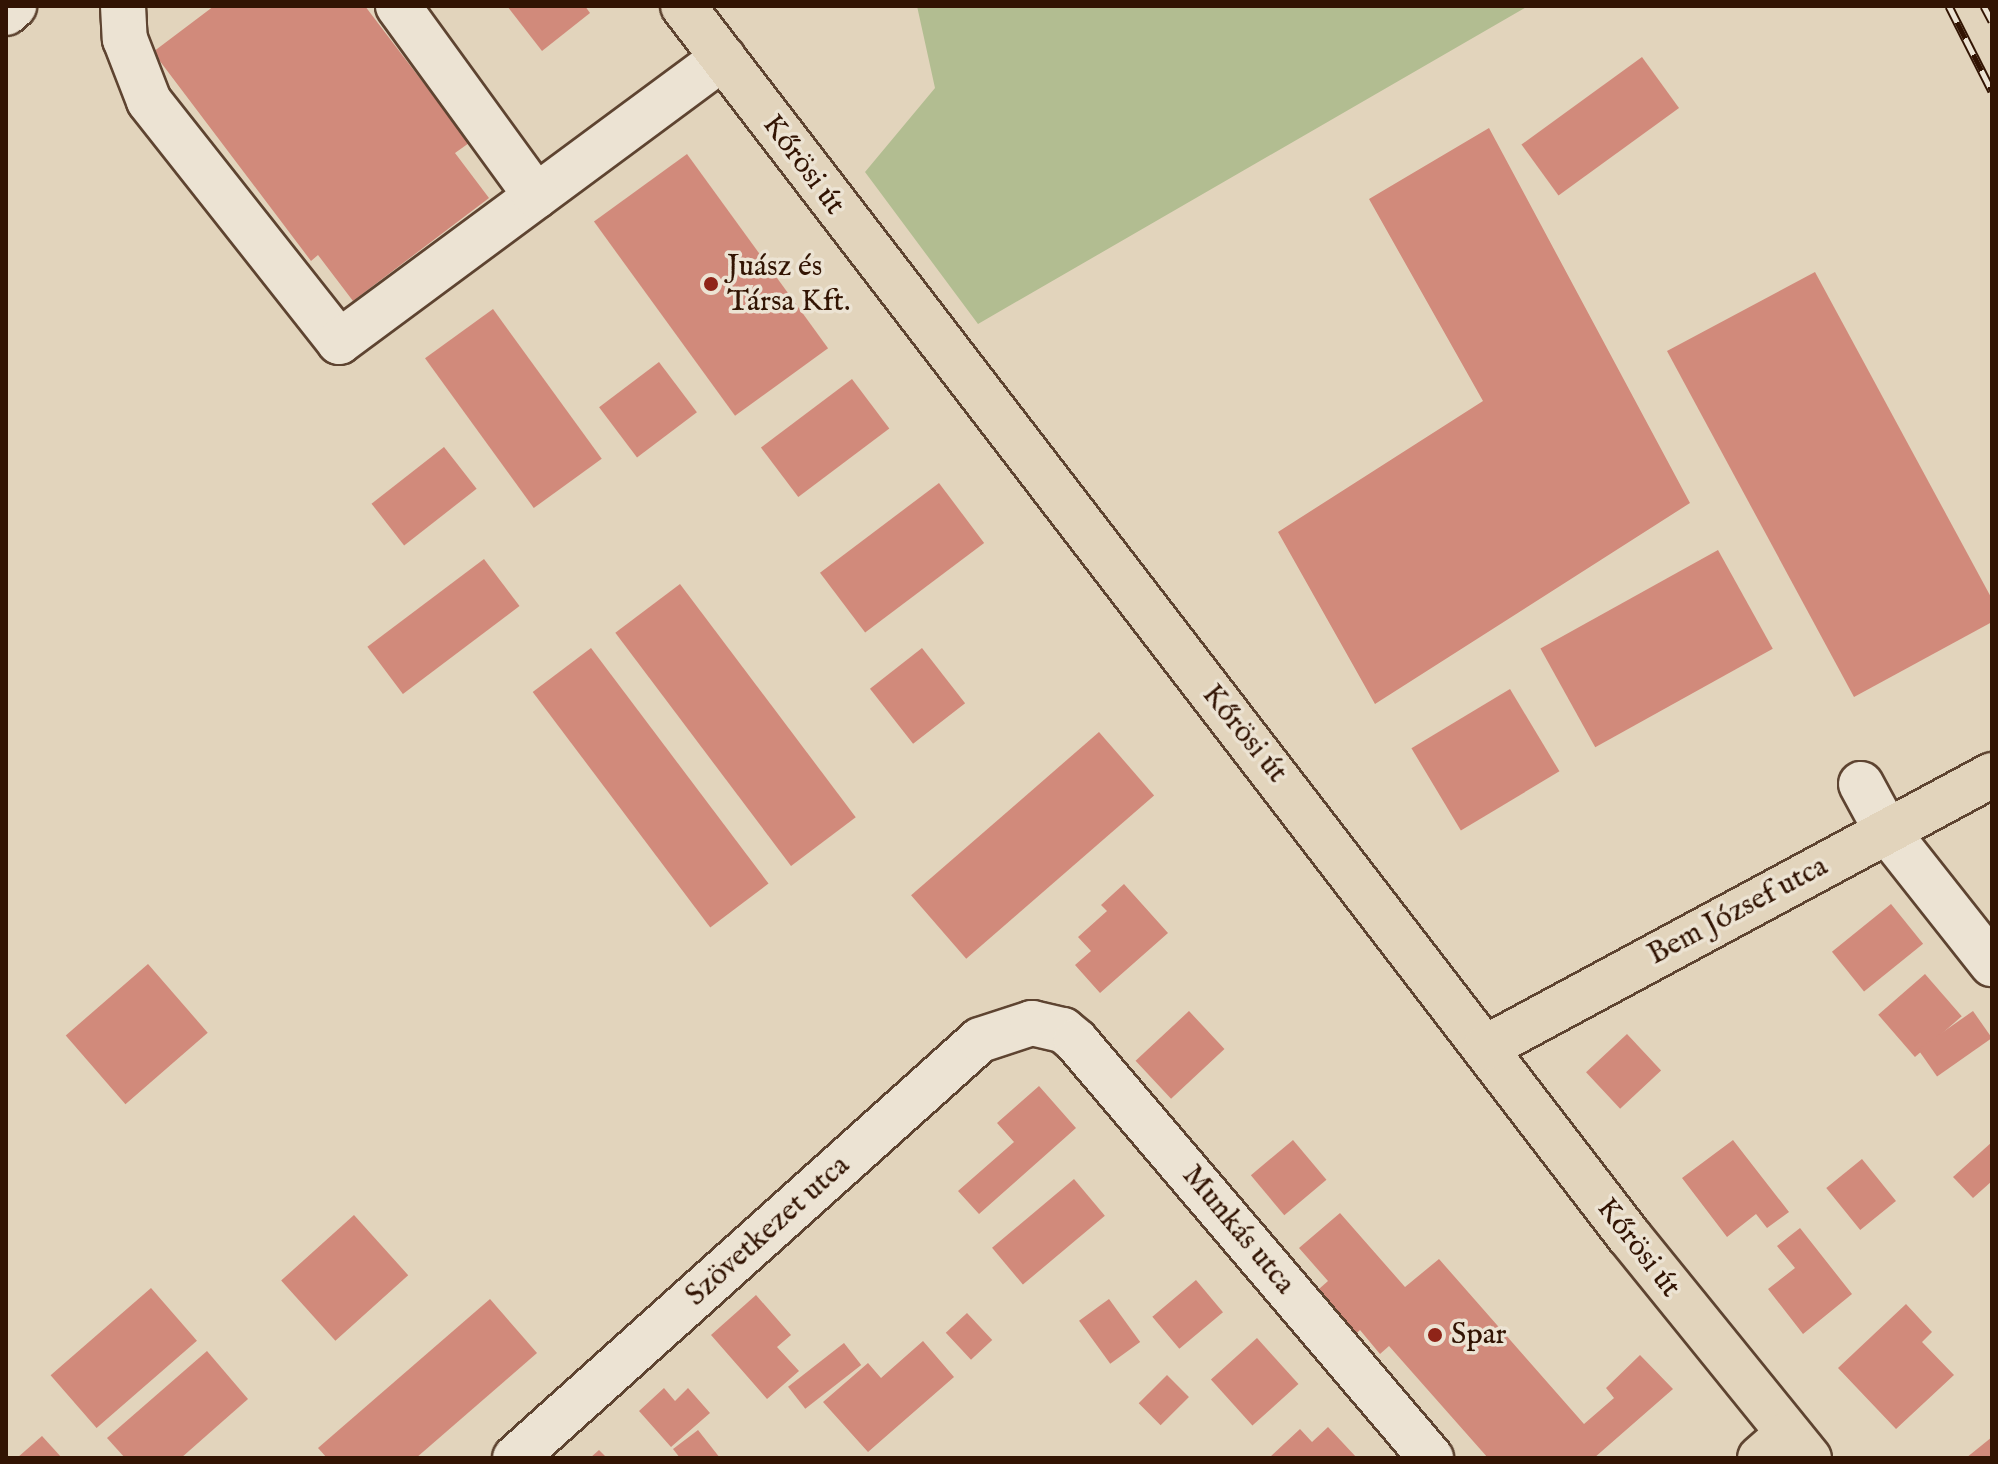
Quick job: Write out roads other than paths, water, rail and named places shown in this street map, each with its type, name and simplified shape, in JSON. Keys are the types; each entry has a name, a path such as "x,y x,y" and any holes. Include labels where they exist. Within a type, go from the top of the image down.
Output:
{"main road":[{"name":"Kőrösi út","path":"683,6 1485,1048 1785,1450"},
{"name":"Bem József utca","path":"1485,1048 1992,775"}],"street":[{"path":"6,13 14,6"},
{"path":"123,6 125,39 149,101 339,342 723,58"},
{"path":"398,6 536,196"},
{"path":"1861,784 1886,830 1992,964"},
{"name":"Szövetkezet utca","path":"515,1458 980,1040 1032,1023"},
{"name":"Munkás utca","path":"1032,1023 1063,1030 1076,1041 1431,1458"}],"railway":[{"path":"1949,6 1992,91"},
{"path":"1984,6 1992,21"}],"place":[{"name":"Juász és Társa Kft.","path":"711,284"},
{"name":"Spar","path":"1435,1335"}]}
